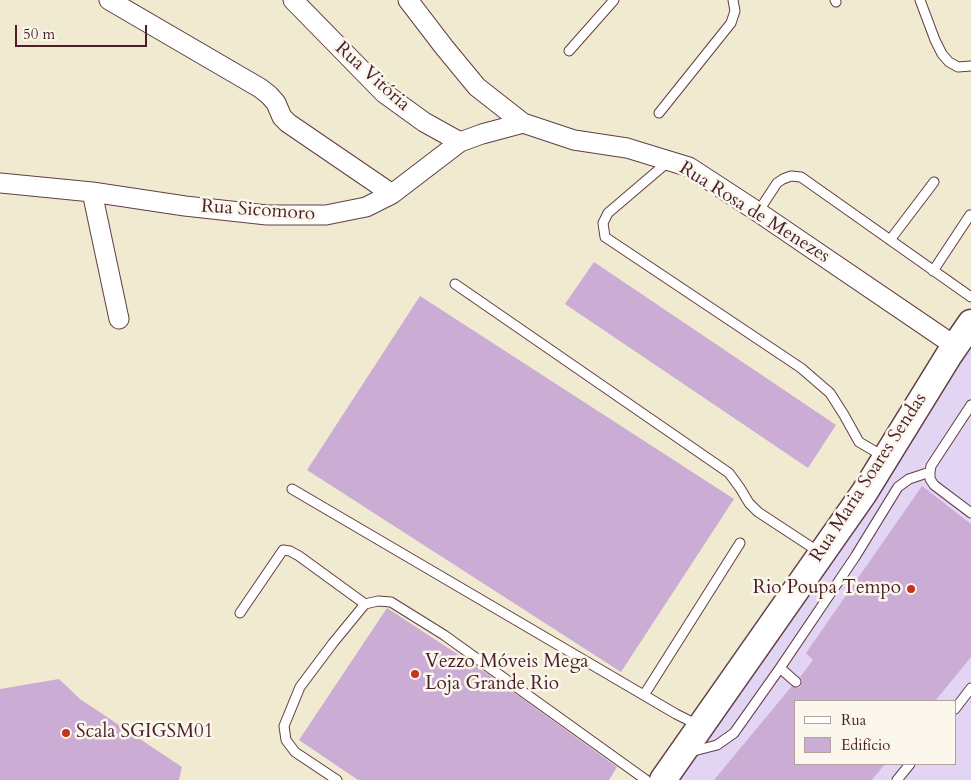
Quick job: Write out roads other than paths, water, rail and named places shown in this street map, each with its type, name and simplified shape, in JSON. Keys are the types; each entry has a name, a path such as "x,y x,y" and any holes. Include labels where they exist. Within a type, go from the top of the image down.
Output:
{"main road":[{"name":"Rua Maria Soares Sendas","path":"663,780 864,492 971,322"}],"street":[{"path":"109,0 269,94 282,117 288,123 392,194"},
{"name":"Rua Vitória","path":"293,0 384,93 424,122 460,142"},
{"name":"Rua Rosa de Menezes","path":"408,0 477,87 523,122 574,140 627,148 689,167 955,346"},
{"name":"Rua Sicomoro","path":"0,183 92,192 185,206 277,215 326,215 366,207 392,194 460,142 523,122"},
{"path":"92,192 119,319"}],"lane":[{"path":"569,51 614,0"},
{"path":"660,113 731,23 735,12 733,0"},
{"path":"920,0 942,54 958,67 971,66"},
{"path":"670,161 608,213 603,223 605,237 801,368 830,393 859,442 885,458"},
{"path":"758,212 777,183 791,176 801,177 971,297"},
{"path":"890,240 934,182"},
{"path":"933,271 970,215"},
{"path":"455,284 729,473 753,508 821,553"},
{"path":"971,405 931,466 930,472 930,479 934,485 971,513"},
{"path":"681,754 717,745 734,733 855,557 898,487 910,479 930,472"},
{"path":"292,489 701,727"},
{"path":"644,695 740,543"},
{"path":"240,613 283,550 290,551 299,556 365,604"},
{"path":"337,780 295,752 286,740 284,726 300,687 333,643 365,604 378,601 391,602 436,630 646,780"},
{"path":"780,668 796,682"},
{"path":"956,708 971,688"},
{"path":"897,780 909,765"}],"place":[{"name":"Rio Poupa Tempo","path":"911,589"},
{"name":"Vezzo Móveis Mega Loja Grande Rio","path":"415,674"},
{"name":"Scala SGIGSM01","path":"66,733"}]}
